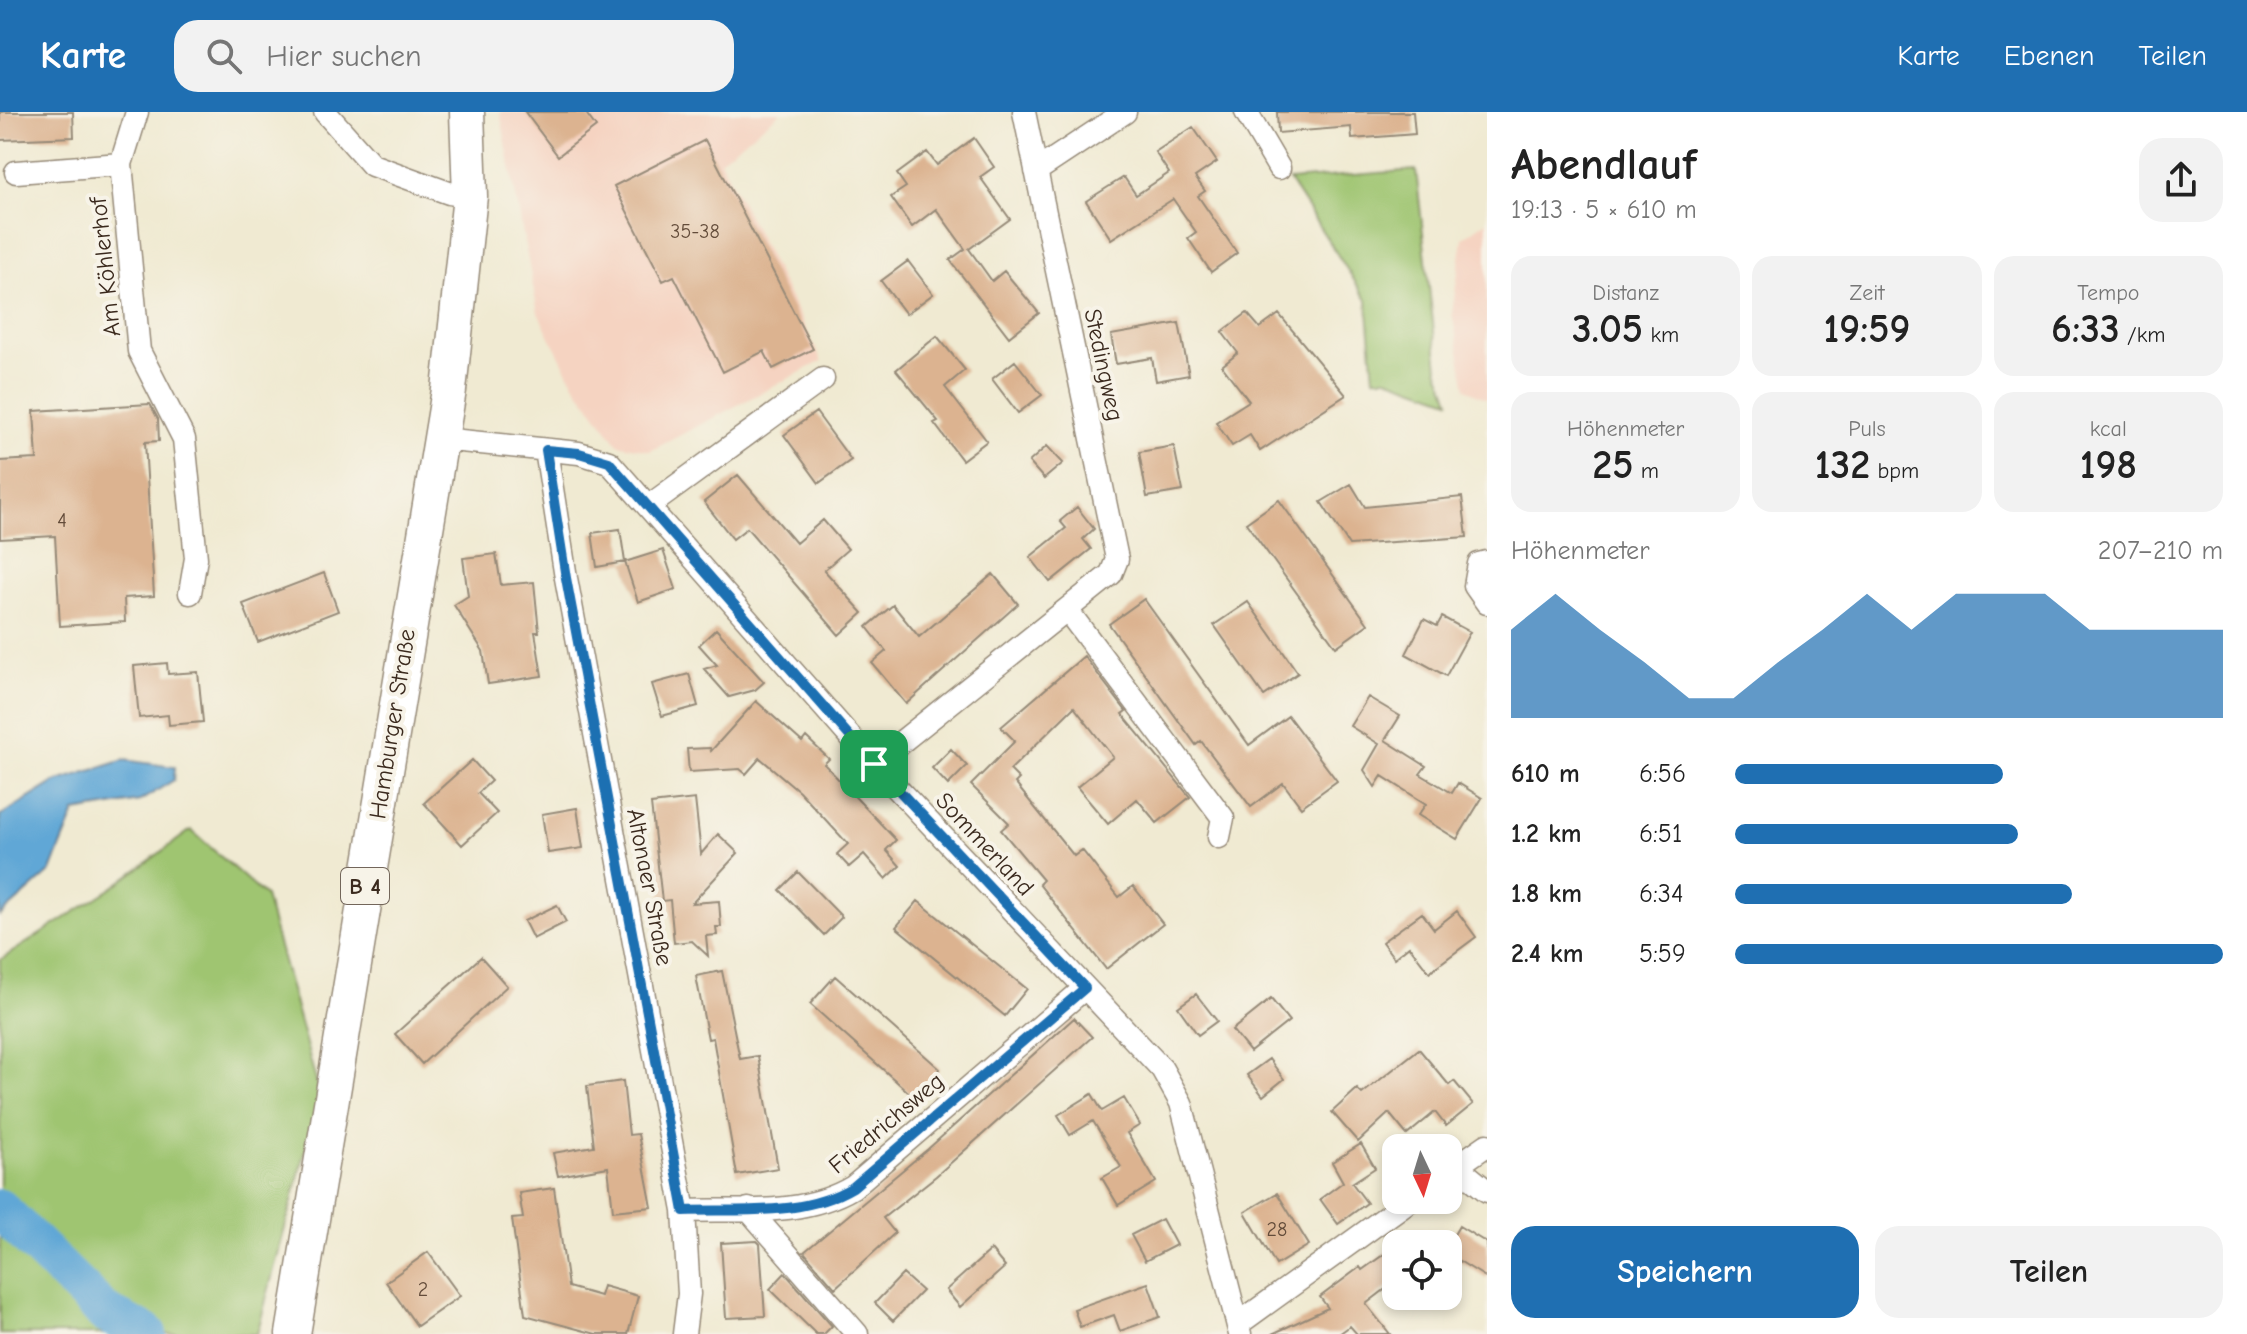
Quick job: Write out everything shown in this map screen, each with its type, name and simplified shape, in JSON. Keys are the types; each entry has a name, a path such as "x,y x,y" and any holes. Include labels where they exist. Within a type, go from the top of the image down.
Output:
{"main road":[{"name":"Hamburger Straße","path":"293,1334 441,439 470,196 467,112"}],"street":[{"name":"Am Köhlerhof","path":"137,112 121,164 139,351 184,439 196,558 190,593"},
{"path":"325,112 372,165 449,193 470,196"},
{"name":"Stedingweg","path":"874,764 1111,574 1117,559 1024,112"},
{"path":"1036,171 1125,112"},
{"path":"1246,112 1279,168"},
{"name":"Am Köhlerhof","path":"16,172 121,164"},
{"path":"649,506 823,379"},
{"name":"Sommerland","path":"441,439 579,453 609,462 874,764 1162,1069 1181,1103 1239,1329"},
{"name":"Altonaer Straße","path":"546,450 566,578 684,1211 689,1294 684,1334"},
{"path":"1487,562 1479,564 1475,586 1487,603"},
{"path":"1067,610 1223,818 1219,837"},
{"name":"Friedrichsweg","path":"684,1211 801,1208 829,1201 853,1187 1085,988"},
{"path":"1462,1162 1487,1145"},
{"path":"1462,1175 1487,1191"},
{"path":"748,1209 857,1334"},
{"path":"1239,1329 1391,1214"}],"shaded area":[{"path":"500,112 781,112 720,160 822,361 650,451 618,444 574,384 538,313"},
{"path":"1487,221 1487,399 1466,389 1452,313 1463,238"}],"green space":[{"path":"1416,170 1438,368 1450,400 1387,378 1374,378 1367,300 1289,180"},
{"path":"191,830 265,896 320,1095 257,1334 0,1334 0,960 112,888"}],"water":[{"path":"124,760 175,767 174,780 140,801 75,812 51,871 0,916 0,816 55,782"}],"building":[{"path":"0,112 73,112 74,137 0,140"},
{"path":"525,112 585,112 596,127 558,156"},
{"path":"1277,112 1413,112 1415,134 1352,139 1351,127 1278,133"},
{"path":"1193,127 1217,162 1195,177 1205,191 1198,196 1237,253 1211,272 1188,238 1196,232 1173,199 1111,239 1086,201 1124,177 1136,195 1169,173 1155,152"},
{"path":"974,138 994,167 980,177 1010,219 969,249 992,281 1004,271 1039,313 1009,337 950,260 965,249 936,209 912,227 891,197 906,187 897,174 927,152 937,165"},
{"path":"705,140 813,349 773,369 764,351 723,372 674,276 663,281 614,186"},
{"path":"908,261 933,294 906,314 881,281"},
{"path":"1247,313 1260,328 1279,314 1346,395 1260,451 1250,435 1232,446 1216,422 1249,401 1222,366 1238,353 1222,332"},
{"path":"1179,323 1189,375 1156,381 1152,358 1116,364 1111,335"},
{"path":"937,336 965,370 945,387 987,441 962,460 934,423 938,421 896,370"},
{"path":"1015,361 1042,395 1018,413 992,379"},
{"path":"150,404 158,419 159,441 145,442 154,596 124,598 125,622 60,626 55,536 0,539 0,461 37,459 34,411"},
{"path":"816,412 851,460 819,483 784,435"},
{"path":"1047,446 1063,463 1044,479 1029,462"},
{"path":"1174,446 1183,491 1147,497 1139,452"},
{"path":"738,475 796,543 823,520 848,549 824,570 863,613 839,635 747,528 733,539 704,502"},
{"path":"1351,484 1365,507 1462,497 1467,537 1349,545 1321,502"},
{"path":"1279,500 1368,624 1336,647 1246,523"},
{"path":"1077,507 1094,529 1083,539 1091,549 1050,582 1030,557 1066,528 1060,521"},
{"path":"620,529 625,562 597,567 592,533"},
{"path":"663,550 676,589 638,602 625,562"},
{"path":"496,554 501,585 534,582 539,632 535,632 542,676 488,684 483,651 454,605 468,596 463,558"},
{"path":"324,573 338,611 258,642 243,604"},
{"path":"993,574 1018,604 906,704 872,663 886,651 867,627 893,605 919,637"},
{"path":"1144,599 1249,745 1288,716 1337,781 1301,807 1283,783 1251,807 1201,741 1196,745 1109,624"},
{"path":"1248,602 1298,673 1264,696 1214,625"},
{"path":"1442,617 1470,632 1446,676 1406,654 1424,619 1437,626"},
{"path":"716,629 764,682 755,690 729,697 704,669 717,665 699,645"},
{"path":"1084,656 1126,711 1122,714 1190,797 1157,823 1137,799 1108,824 1077,787 1113,757 1074,707 1010,770 1019,779 1015,783 1074,856 1082,850 1119,897 1133,886 1163,924 1106,969 1039,884 1043,880 1001,830 1009,823 971,785 1015,741 1001,727"},
{"path":"167,663 168,674 198,672 203,722 169,725 168,715 139,718 134,666"},
{"path":"689,674 698,706 662,716 652,684"},
{"path":"1368,697 1400,716 1385,740 1426,766 1420,774 1452,793 1458,783 1482,798 1457,839 1418,815 1426,804 1382,776 1375,787 1364,770 1379,744 1350,726"},
{"path":"756,701 802,742 806,737 829,759 824,764 896,840 886,850 900,866 886,879 864,854 849,867 837,854 848,844 799,791 760,758 746,774 740,769 689,772 687,749 710,748 711,751"},
{"path":"951,749 967,766 948,785 932,768"},
{"path":"472,760 491,781 478,793 497,813 462,845 424,803"},
{"path":"695,799 701,854 718,834 738,853 692,903 719,901 721,927 716,927 717,935 706,936 708,956 692,941 674,943 670,900 662,901 651,804"},
{"path":"577,808 583,848 548,853 542,814"},
{"path":"798,872 842,917 824,935 780,890"},
{"path":"918,901 1027,989 1005,1016 896,927"},
{"path":"557,905 566,922 533,939 524,921"},
{"path":"1457,911 1476,937 1429,972 1409,946 1394,958 1382,942 1422,913 1434,929"},
{"path":"481,957 507,986 422,1064 395,1034"},
{"path":"722,971 740,1059 758,1056 778,1168 737,1175 713,1038 708,1039 696,976"},
{"path":"835,976 940,1069 915,1098 810,1004"},
{"path":"1196,994 1217,1021 1198,1035 1178,1007"},
{"path":"1271,999 1289,1021 1250,1052 1232,1030"},
{"path":"1074,1018 1092,1037 936,1176 883,1218 895,1233 835,1288 804,1252 928,1149"},
{"path":"1419,1049 1449,1085 1454,1081 1473,1104 1446,1126 1435,1112 1408,1134 1389,1113 1358,1142 1332,1112 1357,1089 1362,1094"},
{"path":"1269,1059 1284,1079 1263,1096 1247,1075"},
{"path":"623,1081 629,1135 638,1134 652,1207 613,1211 608,1167 558,1176 553,1153 594,1146 587,1086"},
{"path":"1092,1094 1102,1111 1124,1098 1140,1125 1127,1133 1156,1182 1118,1205 1102,1178 1121,1167 1093,1121 1070,1135 1058,1115"},
{"path":"1361,1144 1375,1168 1352,1183 1367,1203 1338,1224 1320,1199 1343,1182 1332,1162"},
{"path":"554,1188 568,1287 600,1296 603,1286 638,1296 628,1334 596,1334 525,1315 512,1219 523,1218 519,1193"},
{"path":"1277,1193 1309,1245 1276,1265 1245,1212"},
{"path":"1162,1219 1176,1245 1145,1261 1131,1235"},
{"path":"1459,1226 1487,1243 1487,1278 1462,1263 1462,1230 1457,1230"},
{"path":"757,1241 760,1244 765,1316 726,1318 721,1243"},
{"path":"991,1250 1005,1267 960,1307 946,1290"},
{"path":"428,1252 460,1296 417,1326 386,1282"},
{"path":"1382,1256 1382,1292 1366,1304 1390,1334 1357,1334 1350,1326 1339,1334 1272,1334 1328,1308 1320,1297 1360,1267 1362,1270"},
{"path":"785,1273 832,1326 824,1334 816,1334 770,1289"},
{"path":"903,1274 922,1291 893,1321 875,1303"},
{"path":"1148,1283 1160,1317 1120,1331 1114,1315 1080,1327 1074,1309"}],"waterway":[{"path":"0,1209 105,1313 147,1334"}],"route":[{"path":"546,450 579,453 609,462 874,764 1085,988 853,1187 829,1201 801,1208 684,1211 566,578 546,450"}]}
